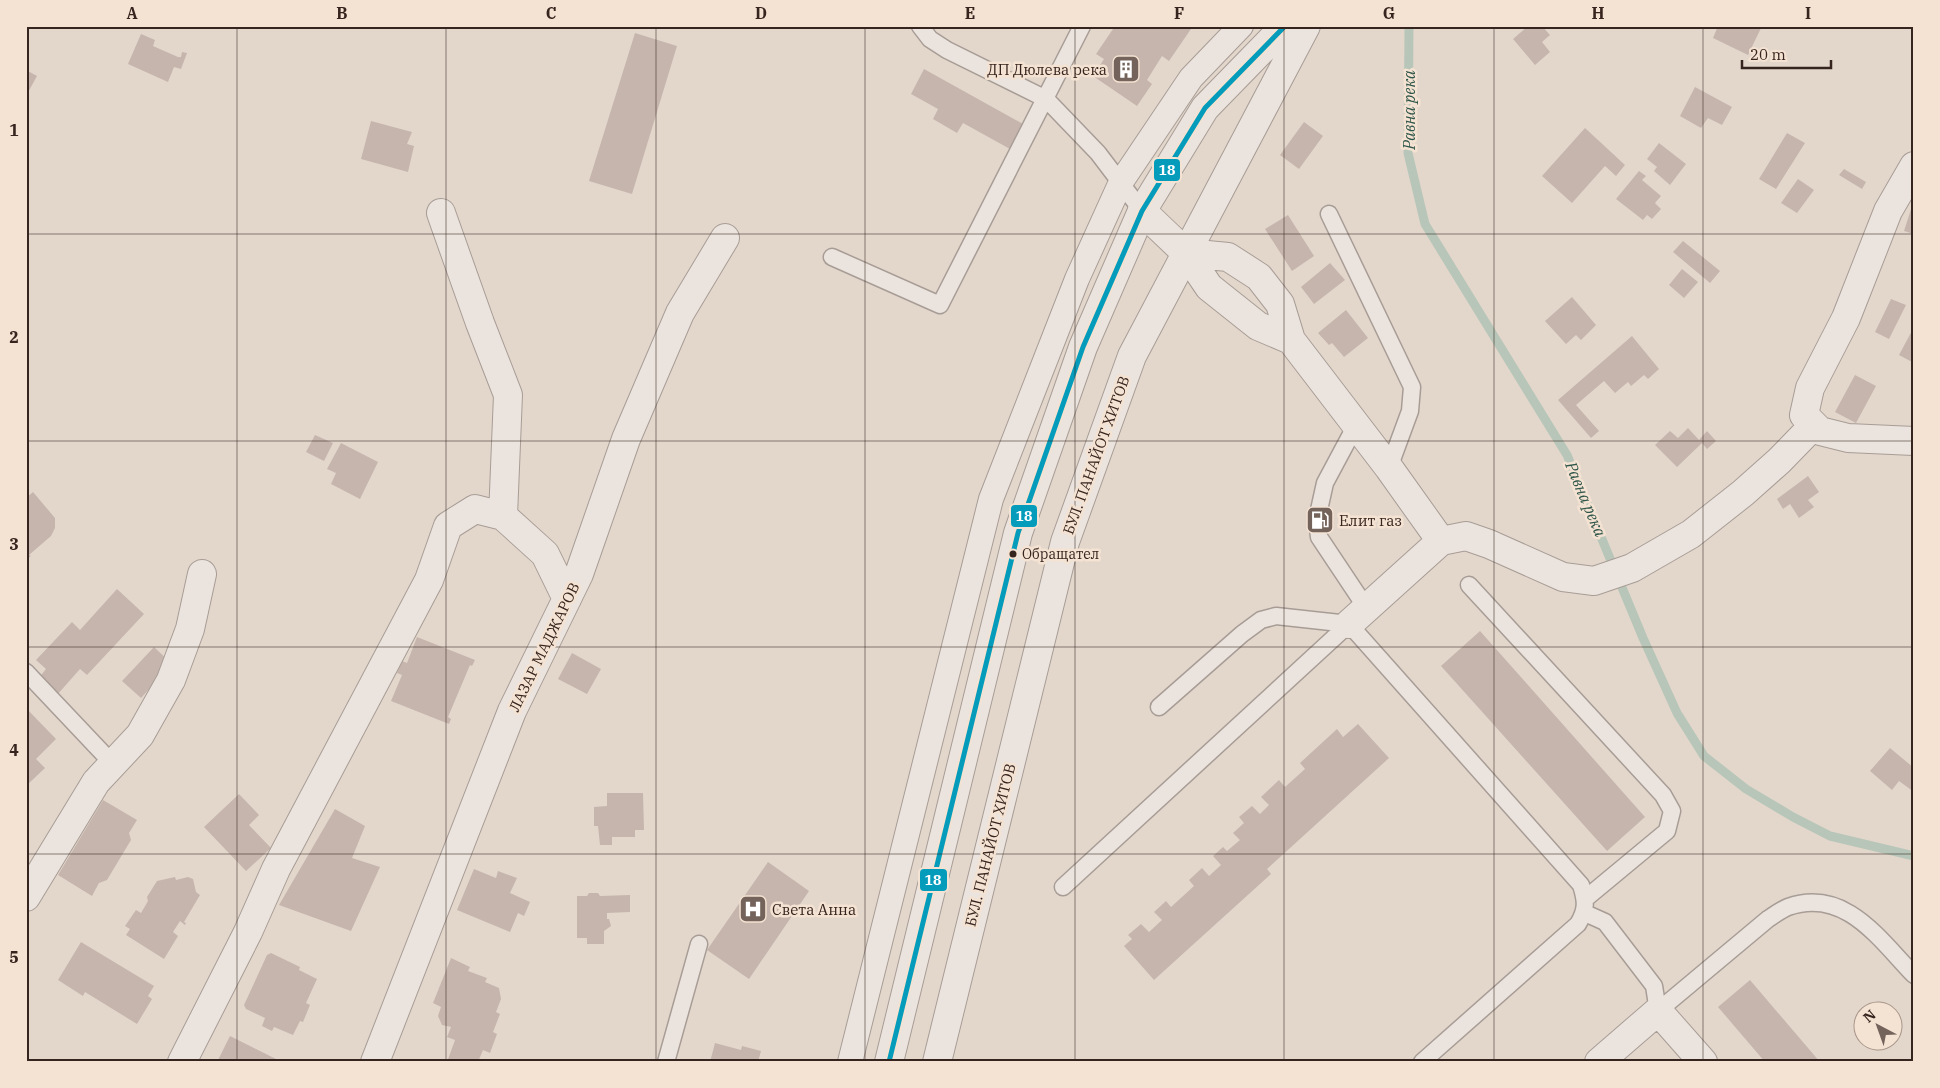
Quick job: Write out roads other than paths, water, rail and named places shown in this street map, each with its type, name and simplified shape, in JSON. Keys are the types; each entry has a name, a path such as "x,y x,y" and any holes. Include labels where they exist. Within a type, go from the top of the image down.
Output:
{"street":[{"path":"850,1062 991,499 1077,279 1120,182 1191,78 1240,26"},
{"path":"889,1062 1018,533 1083,347 1142,210 1205,108 1284,26"},
{"name":"БУЛ. ПАНАЙОТ ХИТОВ","path":"937,1062 1065,542 1132,356 1306,26"},
{"path":"1914,166 1888,210 1846,318 1810,388 1804,415 1820,431 1848,438 1914,441"},
{"path":"1142,210 1186,253 1209,287 1258,326 1291,340"},
{"path":"440,213 508,395 503,516"},
{"name":"ЛАЗАР МАДЖАРОВ","path":"375,1062 512,711 579,574 626,438 680,313 725,238"},
{"path":"1186,253 1228,257 1259,277 1280,304 1291,340 1389,468 1441,541"},
{"path":"1358,616 1441,541 1466,536 1489,544 1563,577 1596,580 1632,568 1691,534 1743,493 1779,461 1814,425"},
{"path":"182,1062 248,932 276,869 429,580 448,526 474,509 503,516 545,554 567,599"},
{"path":"26,897 96,782 140,735 171,680 190,629 202,574"},
{"path":"1599,1062 1658,1012 1703,1062"}],"lane":[{"path":"920,26 930,39 947,50 1046,99 1098,153 1142,210"},
{"path":"832,257 940,305 1082,26"},
{"path":"1330,214 1412,387 1410,411 1389,468"},
{"path":"1356,425 1325,483 1317,519 1319,537 1358,616 1581,885 1585,906 1605,922 1654,986 1658,1012"},
{"path":"1422,1062 1578,924 1585,906 1667,831 1672,811 1663,795 1469,585"},
{"path":"1159,707 1242,634 1261,620 1276,616 1358,616"},
{"path":"1063,887 1358,616"},
{"path":"26,672 113,764"},
{"path":"1658,1012 1768,919 1786,908 1807,902 1829,904 1849,912 1866,925 1914,975"},
{"path":"666,1062 699,944"}],"waterway":[{"name":"Равна река","path":"1409,26 1408,153 1425,224 1567,455 1643,638 1677,713 1704,756 1746,789 1830,836 1914,856"}],"place":[{"name":"ДП Дюлева река","path":"1126,69"},
{"name":"Елит газ","path":"1320,520"},
{"name":"Обращател","path":"1013,554"},
{"name":"Света Анна","path":"753,909"}]}
